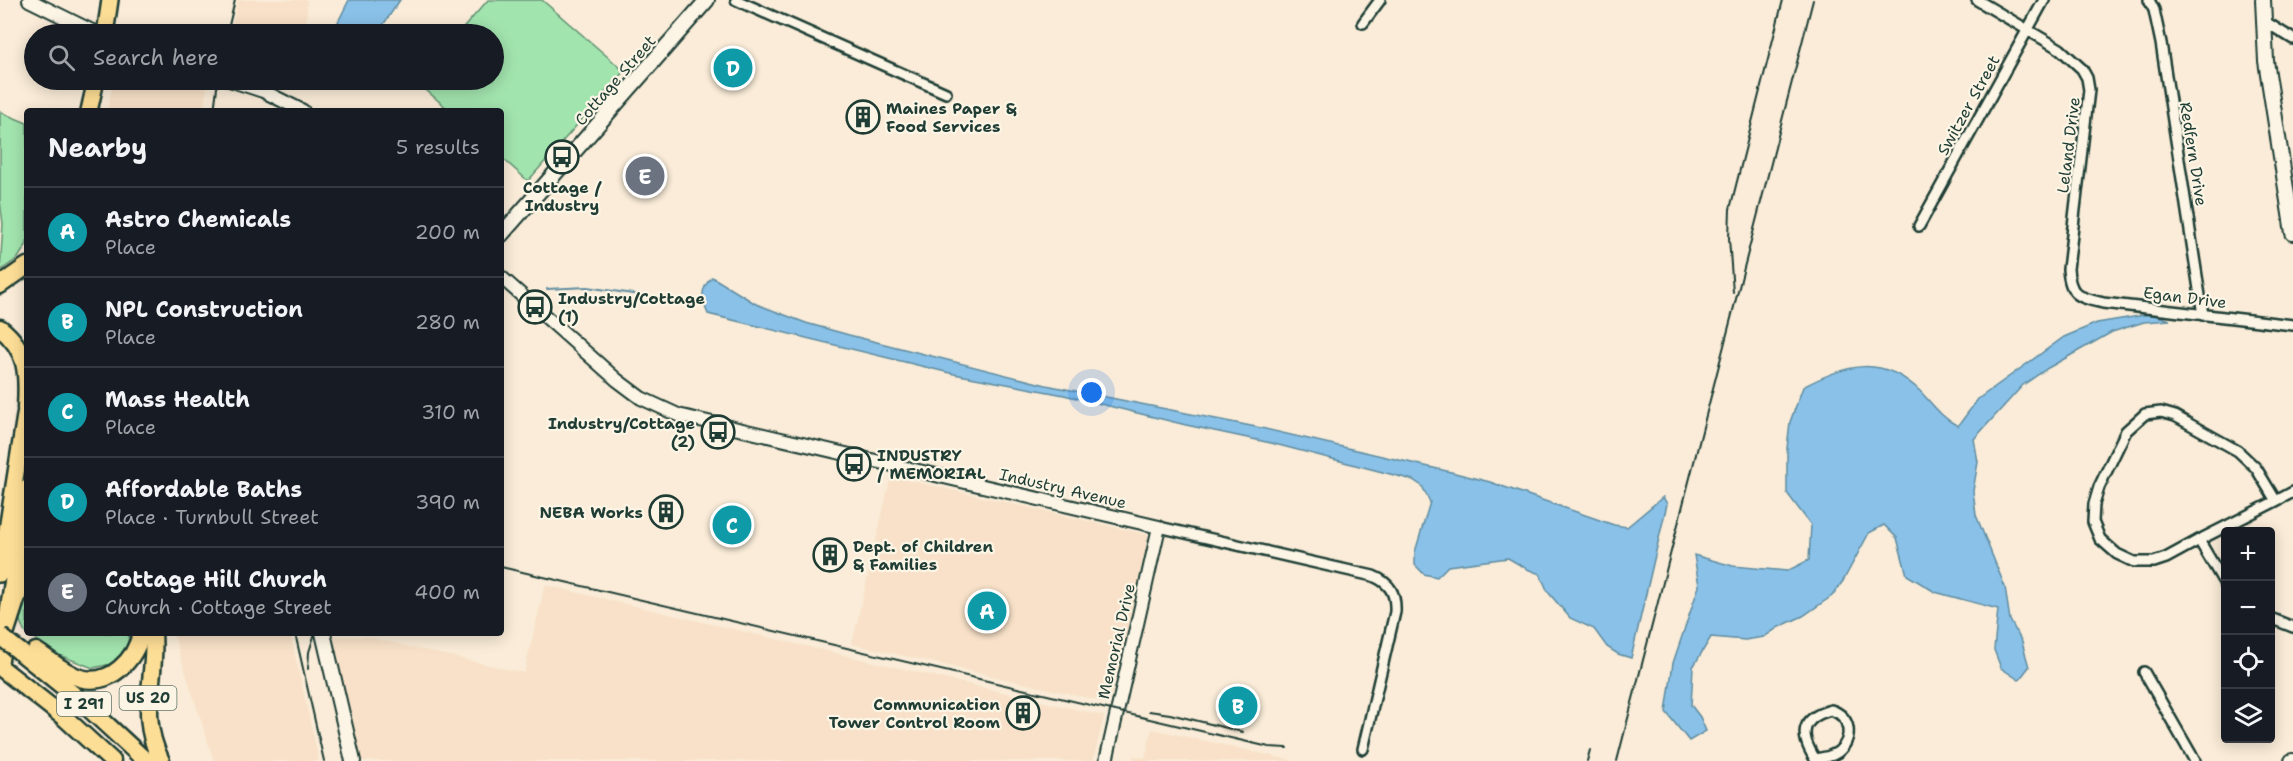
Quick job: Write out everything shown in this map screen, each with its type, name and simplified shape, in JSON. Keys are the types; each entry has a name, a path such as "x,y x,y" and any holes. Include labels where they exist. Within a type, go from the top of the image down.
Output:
{"highway":[{"path":"0,285 24,268"},
{"path":"0,328 14,341 24,360"},
{"path":"24,578 9,638 73,675 92,680 110,675 120,669 135,653 140,636"},
{"name":"US 20","path":"153,636 148,719 153,743 161,761"},
{"name":"I 291","path":"9,638 146,761"},
{"name":"I 291","path":"0,665 65,718 112,761"}],"main road":[{"path":"106,24 110,0"},
{"name":"Cottage Street","path":"504,233 707,0"},
{"path":"2263,0 2266,61 2293,233"},
{"path":"90,108 94,90"},
{"path":"0,574 24,418"},
{"path":"0,665 9,638 24,513"},
{"path":"324,636 352,761"}],"street":[{"path":"29,0 78,24"},
{"path":"736,0 946,93"},
{"path":"1363,23 1380,0"},
{"name":"Leland Drive","path":"1977,0 2073,58 2087,78 2090,90 2068,269 2069,285 2074,293"},
{"name":"Switzer Street","path":"1920,226 2044,0"},
{"name":"Redfern Drive","path":"2149,0 2154,10 2161,43 2203,315"},
{"path":"2264,21 2293,39"},
{"path":"260,90 297,108"},
{"name":"Industry Avenue","path":"504,280 617,380 641,398 678,415 1373,576 1389,586 1396,598 1395,612 1363,749"},
{"name":"Egan Drive","path":"2074,293 2103,303 2293,325"},
{"path":"2276,501 2256,468 2238,451 2175,416 2161,412 2145,414 2126,431 2099,487 2093,510 2094,528 2111,550 2122,558 2140,563 2154,562 2166,558 2199,540 2276,501 2293,492"},
{"name":"Memorial Drive","path":"1106,761 1159,527"},
{"path":"2199,540 2223,581"},
{"path":"2275,620 2293,627"},
{"path":"2144,672 2195,761"},
{"path":"1831,710 1837,712 1843,716 1850,732 1847,743 1828,758 1814,760 1805,736 1808,722 1816,714 1831,710"}],"shaded area":[{"path":"238,0 307,0 306,24 232,24"},
{"path":"112,90 206,90 203,108 108,108"},
{"path":"891,476 1149,535 1110,703 852,644"},
{"path":"545,585 1104,716 1093,761 362,761 332,637 367,637 524,673"},
{"path":"174,636 291,636 319,761 214,761"},
{"path":"1152,729 1294,761 1133,761 1134,756 1145,758"}],"green space":[{"path":"488,0 542,0 624,71 528,181 504,160 504,108 447,108 426,90 504,90 504,24 467,24"},
{"path":"0,112 24,122 24,249 18,258 0,271 3,224 0,201"},
{"path":"24,600 24,631 18,616"},
{"path":"31,636 129,636 128,644 116,663 93,668 59,655"}],"water":[{"path":"349,0 400,0 384,24 337,24"},
{"path":"712,277 756,304 806,323 849,335 1046,385 1261,428 1451,472 1490,482 1614,525 1627,527 1663,497 1667,504 1631,658 1607,647 1594,629 1570,618 1548,592 1540,574 1508,558 1448,566 1437,577 1424,574 1415,565 1415,552 1430,502 1422,486 1413,480 1271,443 1064,395 954,374 708,314 703,294 705,286"},
{"path":"2151,314 2170,320 2144,322 2112,332 2048,368 2023,385 1974,439 1978,462 1973,491 1976,515 2005,587 2010,620 2022,642 2029,667 2019,680 2001,668 1994,650 1998,609 1935,592 1907,575 1897,538 1884,525 1869,533 1843,581 1832,596 1803,616 1764,637 1745,640 1711,637 1693,667 1691,705 1706,731 1689,741 1666,712 1673,663 1699,586 1694,555 1733,566 1787,571 1809,560 1811,525 1787,493 1787,448 1790,422 1803,387 1849,368 1878,368 1892,372 1906,380 1921,392 1942,415 1958,426 1978,399 2064,337 2097,323"}],"waterway":[{"path":"547,289 587,287 705,305"}],"railway":[{"path":"229,24 235,0"},
{"path":"1733,292 1729,238 1730,209 1783,0"},
{"path":"1617,761 1813,0"},
{"path":"214,108 217,90"},
{"path":"504,568 1269,747 1287,748"},
{"path":"296,636 324,761"},
{"path":"308,669 309,652 314,636"},
{"path":"1149,711 1243,732"},
{"path":"1587,761 1590,750"}],"place":[{"name":"Affordable Baths","path":"733,68"},
{"name":"Maines Paper & Food Services","path":"863,117"},
{"name":"Cottage / Industry","path":"562,157"},
{"name":"Cottage Hill Church","path":"645,176"},
{"name":"Industry/Cottage (1)","path":"535,307"},
{"name":"Industry/Cottage (2)","path":"718,432"},
{"name":"INDUSTRY / MEMORIAL","path":"854,464"},
{"name":"NEBA Works","path":"666,512"},
{"name":"Mass Health","path":"732,525"},
{"name":"Dept. of Children & Families","path":"830,555"},
{"name":"Astro Chemicals","path":"987,611"},
{"name":"NPL Construction","path":"1238,706"},
{"name":"Communication Tower Control Room","path":"1023,713"}]}
